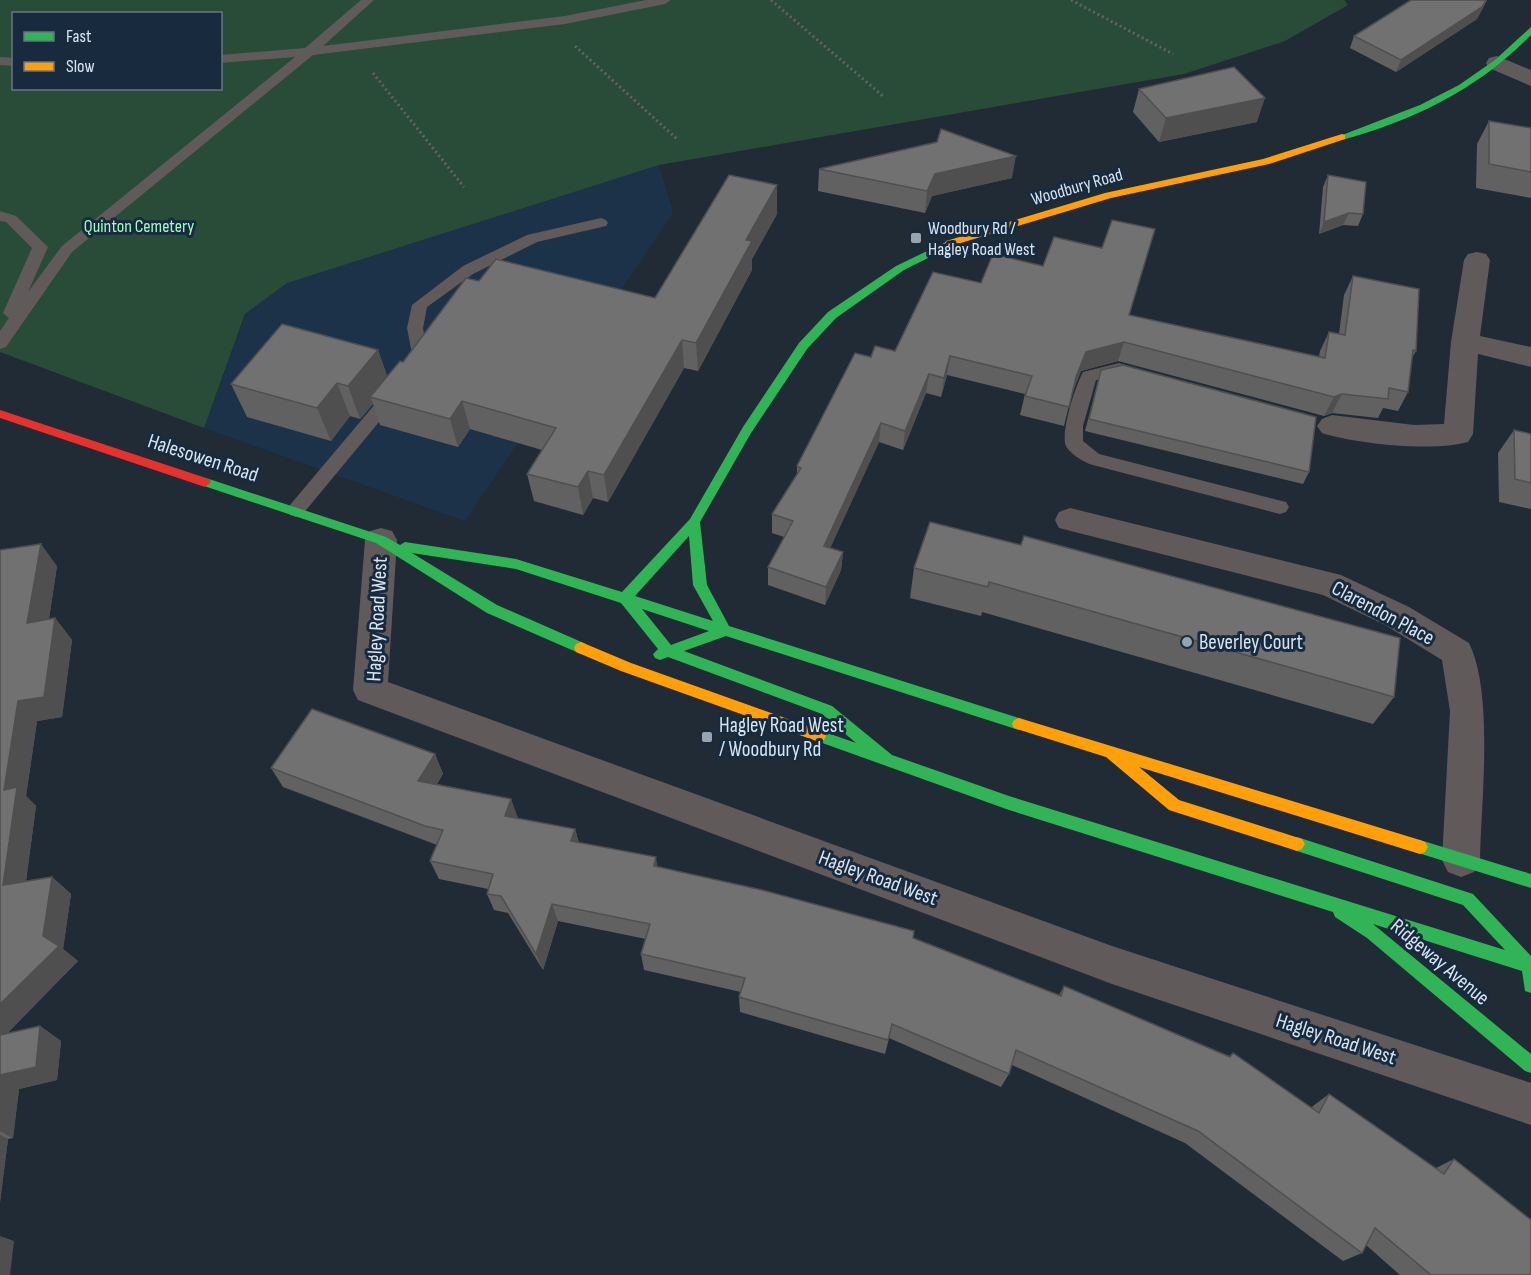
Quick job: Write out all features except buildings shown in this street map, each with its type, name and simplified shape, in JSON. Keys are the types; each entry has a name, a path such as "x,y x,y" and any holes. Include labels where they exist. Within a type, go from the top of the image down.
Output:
{"main road":[{"name":"Woodbury Road","path":"625,598 694,522 747,430 803,346 832,315 900,268 952,242 1109,195 1265,162 1396,120 1461,88 1497,63 1531,30"},
{"name":"Halesowen Road","path":"0,414 296,510 386,542 516,564 625,598"},
{"path":"694,522 700,585 725,631"},
{"name":"Halesowen Road","path":"386,542 492,609 626,667"},
{"path":"625,598 1111,753 1531,881"},
{"path":"625,598 668,651 827,710 889,762"},
{"path":"626,667 725,631"},
{"path":"626,667 1009,803 1531,966"},
{"path":"1111,753 1174,805 1468,898 1531,966 1531,985"},
{"name":"Ridgeway Avenue","path":"1318,898 1373,933 1531,1065"}],"street":[{"path":"1497,63 1531,79"},
{"path":"1326,425 1414,436 1458,434 1465,342 1477,260"},
{"path":"1465,342 1531,357"},
{"name":"Clarendon Place","path":"1070,520 1330,584 1397,616 1457,653 1467,711 1461,860"},
{"name":"Hagley Road West","path":"386,542 370,690 1112,965 1531,1104"}],"lane":[{"path":"0,343 67,249 309,52 368,0"},
{"path":"222,59 309,52 548,21 665,0"},
{"path":"0,216 11,219 40,247 0,338"},
{"path":"296,510 397,390 420,354 414,328 420,305 468,270 532,238 601,223"},
{"path":"1142,375 1119,369 1089,376 1074,426 1074,444 1093,459 1280,507"}],"path":[{"path":"771,0 884,97"},
{"path":"1071,0 1173,54"},
{"path":"548,21 677,139"},
{"path":"352,47 464,187"}],"shaded area":[{"path":"659,165 673,213 465,521 204,428 246,314 286,283"}],"green space":[{"name":"Quinton Cemetery","path":"0,0 1344,0 1348,5 1285,41 1184,74 659,165 287,283 245,314 204,428 0,352"}],"traffic: fast":[{"path":"1342,137 1403,116 1444,98 1498,62 1531,30"},
{"path":"888,761 827,710 668,651 625,598 694,522 747,430 803,346 832,315 900,268 950,243"},
{"path":"205,482 381,540 492,609 581,648"},
{"path":"660,654 725,631 700,585 694,522"},
{"path":"405,547 516,564 1019,724"},
{"path":"819,736 1009,803 1531,966"},
{"path":"1297,844 1468,899 1530,966 1531,985"},
{"path":"1420,847 1531,881"},
{"path":"1341,912 1373,933 1531,1065"}],"traffic: slow":[{"path":"950,243 1109,195 1265,162 1342,137"},
{"path":"581,648 626,667 819,736"},
{"path":"1019,724 1420,847"},
{"path":"1111,753 1174,805 1297,844"}],"traffic: jam":[{"path":"0,414 205,482"}],"place":[{"name":"Woodbury Rd / Hagley Road West","path":"916,238"},
{"name":"Beverley Court","path":"1187,642"},
{"name":"Hagley Road West / Woodbury Rd","path":"707,737"}]}
